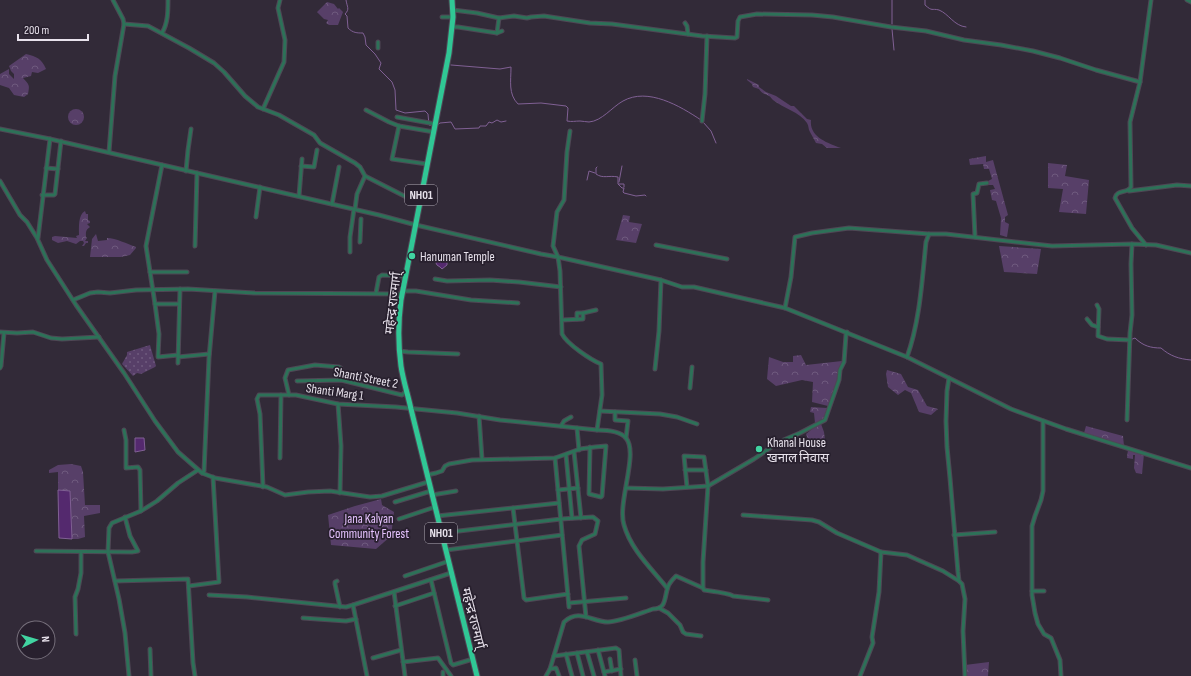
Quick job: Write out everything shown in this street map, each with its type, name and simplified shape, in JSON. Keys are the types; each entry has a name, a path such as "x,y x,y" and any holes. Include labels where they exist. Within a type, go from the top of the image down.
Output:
{"highway":[{"name":"महेन्द्र राज्मार्ग्","path":"452,0 453,17 449,53 399,317 399,351 401,367 428,482 477,676"}],"street":[{"path":"108,152 115,76 124,24 113,0"},
{"path":"162,33 165,29 167,19 168,0"},
{"path":"263,109 284,62 285,40 278,8 280,0"},
{"path":"1127,191 1130,190 1131,187 1130,122 1140,82 1151,0"},
{"path":"1187,0 1191,2"},
{"path":"453,10 499,18 514,16 527,18 544,16 688,34 737,37 738,21 740,17 750,15 785,14 833,17 891,27 926,30 964,40 1001,44 1060,58 1091,69 1140,82"},
{"path":"442,17 453,17"},
{"path":"497,33 499,18"},
{"path":"685,23 688,34"},
{"path":"124,24 148,26 214,63 245,96 258,107 279,115 314,135 320,143 360,167 365,176 420,204"},
{"path":"452,28 458,27 497,33 502,32"},
{"path":"702,121 705,94 707,36"},
{"path":"378,42 378,48"},
{"path":"366,110 399,126 434,132"},
{"path":"397,117 435,124"},
{"path":"399,126 392,159 427,164"},
{"path":"0,129 61,141 299,196 541,254 661,280 682,287 694,287 785,308 907,357 1011,409 1108,443 1191,468"},
{"path":"186,171 191,129"},
{"path":"570,131 564,200 557,212 553,246 558,257 561,287 562,334 567,341 594,361 601,364 602,395 597,430"},
{"path":"38,239 42,195 50,139"},
{"path":"42,195 55,195 61,141"},
{"path":"301,166 314,167 317,150"},
{"path":"299,196 302,159"},
{"path":"162,165 146,246 155,304 158,334 158,357 209,354"},
{"path":"332,204 339,167"},
{"path":"46,168 58,168"},
{"path":"195,246 197,173"},
{"path":"350,252 350,237 354,209 357,194 365,176"},
{"path":"0,181 20,215 27,222 38,239 47,260 73,300 175,448 202,473 213,477 263,487 285,496 308,492 330,491 370,497 382,496 428,482"},
{"path":"975,237 974,194 977,193 979,184 988,183"},
{"path":"1146,245 1132,228 1116,198 1116,195 1127,191 1177,185 1191,186"},
{"path":"256,217 260,187"},
{"path":"360,242 362,219"},
{"path":"785,308 791,277 795,237 812,233 849,228 946,234 1052,246 1146,245 1191,253"},
{"path":"907,357 917,323 926,242 929,234"},
{"path":"656,244 727,259"},
{"path":"1127,420 1132,315 1132,244"},
{"path":"150,272 187,272"},
{"path":"376,293 379,277 382,275 406,276"},
{"path":"435,278 447,281 490,280 561,287"},
{"path":"655,369 659,331 661,280"},
{"path":"73,300 90,293 180,289 254,293 403,293 416,291 471,300 518,303"},
{"path":"178,363 180,289"},
{"path":"202,473 204,471 209,354 215,291"},
{"path":"155,304 179,304"},
{"path":"1097,305 1099,309 1098,336 1107,339 1130,340"},
{"path":"577,319 577,313 596,310"},
{"path":"562,320 583,319 583,313"},
{"path":"1087,319 1092,325 1098,327"},
{"path":"0,368 2,333 32,332 51,338 62,339 99,337"},
{"path":"626,488 656,489 708,486 748,463 779,442 825,420 839,380 840,370 844,362 847,332"},
{"path":"399,351 458,354"},
{"path":"288,395 285,378 288,370 315,364 339,367 342,371 342,380"},
{"path":"690,388 692,367"},
{"path":"949,378 946,447 959,581"},
{"name":"Shanti Street 2","path":"296,381 342,380 402,395 407,390"},
{"name":"Shanti Marg 1","path":"263,487 259,395 300,396 338,404 396,407 610,431 626,438"},
{"path":"280,458 281,395"},
{"path":"338,404 341,446 340,493"},
{"path":"600,411 660,414 677,417 697,424"},
{"path":"615,412 615,420 628,421 626,438 631,453 622,514 624,525 638,552 667,588"},
{"path":"479,416 482,459"},
{"path":"561,426 564,421 571,417"},
{"path":"1043,421 1043,491 1032,526 1032,591 1034,613 1042,632 1051,638 1055,646 1060,660 1062,676"},
{"path":"577,428 579,450"},
{"path":"124,430 126,440 126,468 138,467 140,470 141,511"},
{"path":"427,475 442,471 445,466 449,464 472,460 555,458 590,447 606,446 601,497 589,494 590,447"},
{"path":"574,452 581,518"},
{"path":"566,455 572,518"},
{"path":"687,487 684,456 704,457 708,486 703,562 703,588"},
{"path":"555,458 569,607"},
{"path":"129,676 125,632 108,552 110,525 112,522 141,511 157,501 178,483 198,470"},
{"path":"685,470 706,470"},
{"path":"189,586 218,582 213,477"},
{"path":"558,490 578,488"},
{"path":"395,502 432,493 456,491"},
{"path":"437,516 559,503"},
{"path":"399,519 435,507"},
{"path":"513,508 525,600 568,594"},
{"path":"743,515 812,520 819,522 831,530 881,552 907,555 943,571 959,581 962,584 965,599 963,631 965,676"},
{"path":"36,551 132,552 138,550 130,536 125,517"},
{"path":"441,533 561,519 594,517 598,521 596,534 582,540 579,546 586,616"},
{"path":"954,535 995,532"},
{"path":"446,550 562,535"},
{"path":"76,634 75,597 81,573 81,552"},
{"path":"860,676 873,643 872,637 879,592 881,552"},
{"path":"405,576 449,561"},
{"path":"209,595 273,599 340,607 353,606 452,573"},
{"path":"546,676 550,669 564,622 568,618 575,616 586,616 607,622 659,608 664,605 668,585 676,576 703,588 704,590 730,593 733,596 768,600"},
{"path":"115,582 187,578 189,580 195,676"},
{"path":"431,580 451,663 453,665 473,659"},
{"path":"337,581 335,584 340,607"},
{"path":"1032,591 1044,591"},
{"path":"394,592 405,676"},
{"path":"395,606 434,593"},
{"path":"569,603 626,598"},
{"path":"353,606 367,676"},
{"path":"659,608 668,613 680,625 683,632 686,634 701,636"},
{"path":"303,618 346,621 356,620"},
{"path":"554,656 616,648 619,650 621,676"},
{"path":"150,649 151,676"},
{"path":"373,658 401,650"},
{"path":"598,650 604,674 621,669"},
{"path":"587,652 594,676"},
{"path":"577,653 583,676"},
{"path":"566,654 572,676"},
{"path":"403,662 438,658 451,676"},
{"path":"610,659 612,671"},
{"path":"635,660 636,676"},
{"path":"550,669 556,668 559,676"}],"green space":[{"path":"327,2 334,4 343,12 338,25 329,25 326,23 328,20 324,19 317,12"},
{"path":"26,54 38,58 46,69 38,73 32,72 31,76 23,78 29,86 28,94 24,97 14,95 9,88 0,85 0,74 9,69 9,74 14,79 14,74 9,66"},
{"path":"747,79 759,85 759,87 766,92 776,96 791,106 794,106 807,119 811,120 811,126 816,135 841,148 827,148 822,144 816,143 809,131 808,124 804,119 777,103 770,96 762,93 759,89 753,87"},
{"path":"76,109 83,114 84,117 79,124 76,125 69,120 68,117 73,110"},
{"path":"986,156 986,162 993,160 1008,215 1005,217 1005,222 1009,224 1007,237 1000,235 1001,218 996,201 992,200 990,190 995,189 993,185 988,185 988,181 992,179 989,169 984,169 983,164 970,165 969,159"},
{"path":"1048,163 1067,165 1065,176 1089,180 1086,214 1059,212 1063,189 1048,188"},
{"path":"85,211 86,214 88,214 88,220 90,221 90,223 87,224 90,227 87,230 87,238 85,241 88,241 88,243 82,246 84,243 83,241 76,244 67,241 58,243 52,240 52,237 55,236 77,238 76,236 79,235 80,218"},
{"path":"623,215 630,216 629,222 642,224 636,243 616,240"},
{"path":"96,234 98,241 107,240 107,238 110,238 122,241 136,248 130,255 121,257 90,257 92,239"},
{"path":"999,246 1041,249 1037,274 1004,272"},
{"path":"150,345 156,366 141,374 137,373 133,376 122,364 127,352"},
{"path":"801,355 806,365 842,361 838,379 828,406 812,402 813,382 802,380 776,386 767,379 769,357 783,362 793,362 793,356"},
{"path":"887,370 901,374 908,387 918,390 927,406 938,409 931,415 919,412 911,393 905,390 898,395 888,387 886,374"},
{"path":"811,407 827,408 824,419 815,423 814,413 810,412"},
{"path":"821,424 825,440 818,444 810,444 806,434 817,425"},
{"path":"1086,426 1123,436 1124,446 1084,433"},
{"path":"1128,449 1144,454 1142,474 1136,473 1134,468 1135,455 1133,455 1133,459 1127,458"},
{"path":"71,464 81,466 83,472 85,505 100,505 100,513 84,516 85,537 78,539 72,539 70,491 58,490 58,472 49,473 49,470 58,465"},
{"name":"Jana Kalyan Community Forest","path":"381,499 382,505 394,512 391,536 376,549 331,545 328,515"},
{"path":"989,662 988,676 966,676 965,665"}],"shaded area":[{"path":"438,254 447,257 447,265 442,269 436,263 436,255"},
{"path":"135,438 144,438 145,450 135,452"},
{"path":"58,490 70,491 72,539 59,538"}],"waterway":[{"path":"346,0 348,9 345,14 347,16 348,28 352,31 363,33 366,45 381,63 379,69 392,82 395,90 396,110 405,113 425,111 428,114 429,125 432,126"},
{"path":"892,0 892,24"},
{"path":"925,0 925,5 929,8 943,12 958,24 966,27"},
{"path":"892,29 894,50"},
{"path":"451,65 500,69 511,67 511,92 518,104 541,103 566,106 568,108 567,121 594,121 623,101 633,97 643,96 653,97 674,104 701,120"},
{"path":"437,125 440,123 451,122 455,129 479,128 480,126 486,126 489,122 492,123 497,120 501,122 506,121"},
{"path":"703,122 711,131 716,143"},
{"path":"619,182 622,166"},
{"path":"597,167 596,174 604,177 618,177 618,184 624,188 624,193 636,196 646,196"},
{"path":"587,180 589,171 595,173"},
{"path":"619,184 624,184 624,187"},
{"path":"1130,340 1135,338 1147,346 1161,348 1175,357 1191,360"}],"place":[{"name":"Hanuman Temple","path":"412,256"},
{"name":"Khanal House खनाल निवास","path":"759,449"}]}
